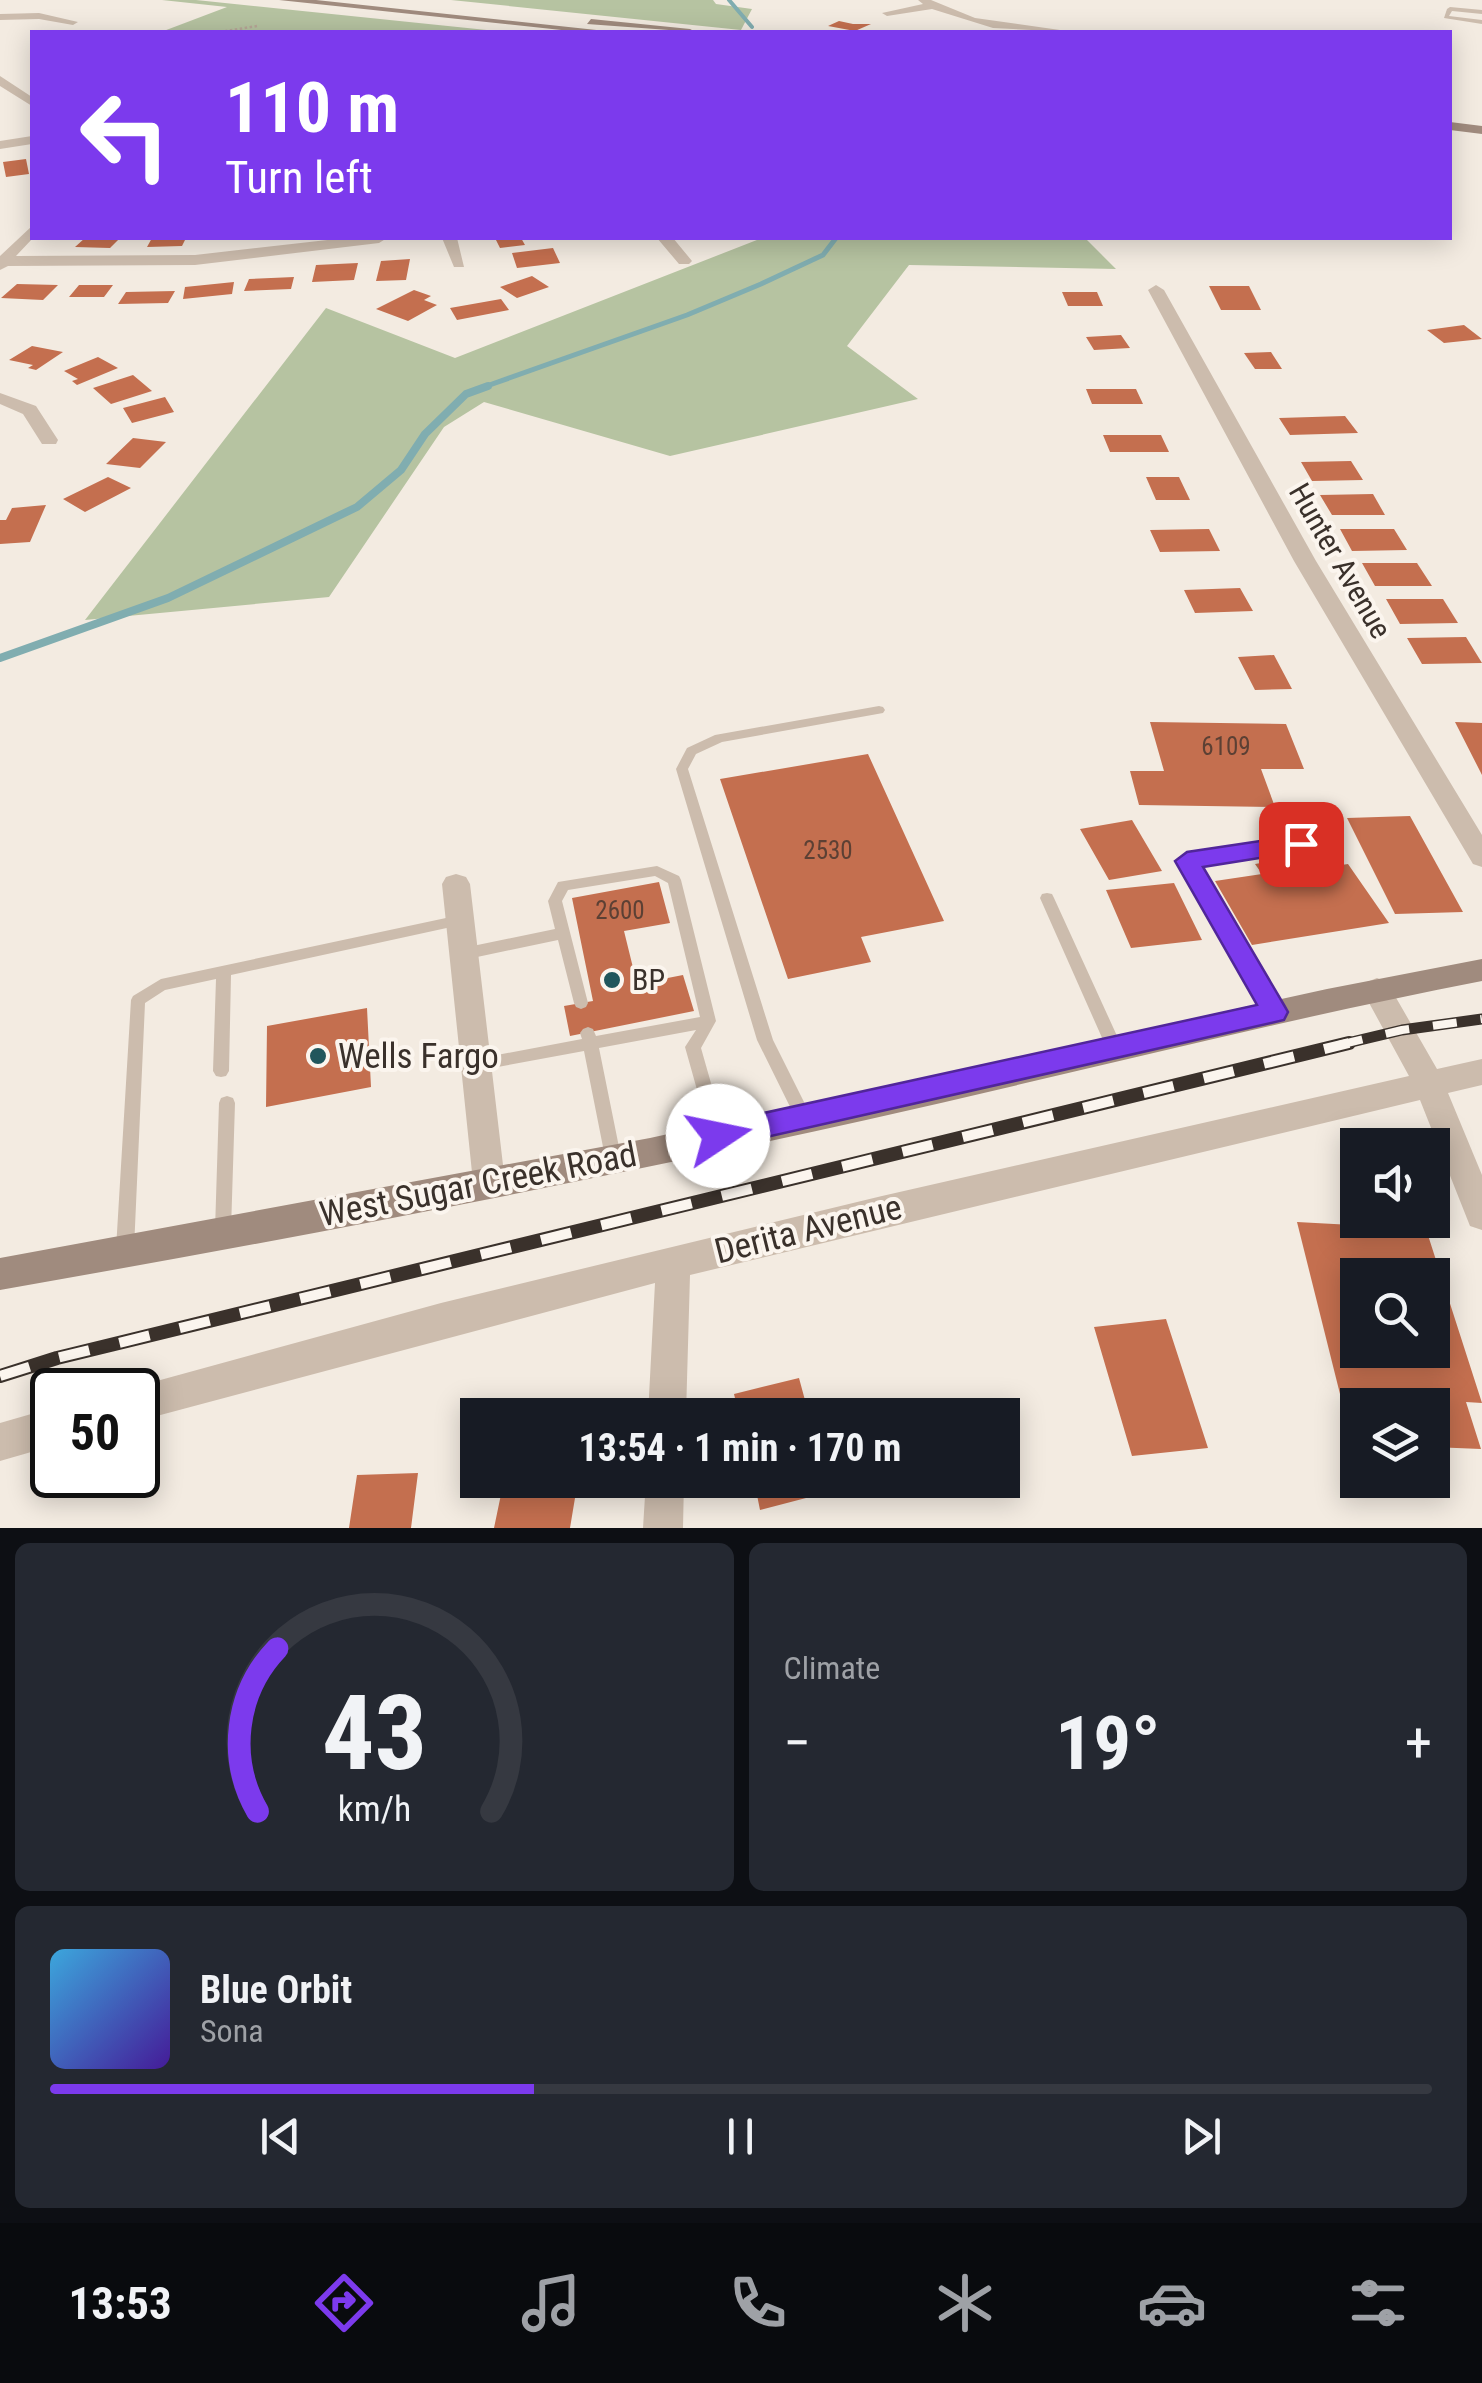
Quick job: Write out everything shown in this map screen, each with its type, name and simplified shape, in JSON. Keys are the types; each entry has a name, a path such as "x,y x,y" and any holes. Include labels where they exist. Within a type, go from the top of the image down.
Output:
{"main road":[{"path":"284,0 589,30"},
{"path":"377,0 670,30"},
{"path":"1452,113 1482,116"},
{"path":"1452,126 1482,130"},
{"name":"West Sugar Creek Road","path":"0,1274 222,1236 718,1136 1482,970"}],"street":[{"path":"887,14 928,3 974,20 1052,30"},
{"path":"0,17 49,17 74,22"},
{"path":"0,80 30,101"},
{"path":"0,146 30,140"},
{"path":"3,263 30,232"},
{"path":"3,263 195,260 362,240"},
{"path":"451,240 459,264"},
{"path":"666,240 684,260"},
{"name":"Hunter Avenue","path":"1156,290 1304,561 1482,857"},
{"path":"0,398 30,410 49,440"},
{"path":"456,884 489,1182"},
{"path":"1377,990 1428,1082 1482,1215"},
{"name":"Derita Avenue","path":"160,1396 673,1263 1482,1072"},
{"path":"668,1398 673,1263"},
{"path":"0,1442 30,1433"},
{"path":"663,1528 664,1498"}],"lane":[{"path":"1482,12 1450,10 1446,17 1482,22"},
{"path":"804,1118 765,1040 682,769 691,752 718,738 880,710"},
{"path":"1275,1012 1187,861 1301,844"},
{"path":"581,1003 555,902 563,886 657,872 674,880 709,1022 693,1047 718,1136"},
{"path":"1047,898 1115,1049"},
{"path":"124,1252 138,1000 161,985 460,920"},
{"path":"464,954 563,933"},
{"path":"221,1071 224,970"},
{"path":"476,1065 588,1039 709,1022"},
{"path":"588,1039 613,1157"},
{"path":"222,1236 227,1103"}],"path":[{"path":"232,30 257,26"}],"green space":[{"path":"162,0 196,0 487,30 166,30 227,7"},
{"path":"451,0 713,0 716,4 752,9 741,30"},
{"path":"757,240 1087,240 1116,269 909,265 847,346 918,399 670,456 484,402 444,427 329,597 85,620 326,308 455,358"}],"building":[{"path":"839,21 871,24 857,30 828,26"},
{"path":"26,159 29,174 6,177 3,162"},
{"path":"83,240 118,240 110,248 75,247"},
{"path":"151,240 185,240 182,246 147,247"},
{"path":"496,240 522,240 525,245 500,248"},
{"path":"553,248 560,263 517,268 512,253"},
{"path":"410,259 406,280 376,281 381,261"},
{"path":"358,263 354,280 312,282 316,265"},
{"path":"532,276 549,287 517,298 500,287"},
{"path":"294,277 291,289 244,291 249,279"},
{"path":"234,282 232,294 183,299 185,287"},
{"path":"17,284 58,285 43,300 1,298"},
{"path":"79,285 113,285 104,297 69,297"},
{"path":"1209,286 1249,286 1261,310 1221,310"},
{"path":"414,290 431,296 424,300 437,305 408,321 376,309"},
{"path":"175,291 168,303 118,304 126,292"},
{"path":"1062,292 1097,292 1103,306 1068,306"},
{"path":"501,299 509,310 457,320 450,308"},
{"path":"1464,325 1482,339 1444,343 1427,330"},
{"path":"1121,335 1130,348 1094,350 1086,337"},
{"path":"32,346 63,352 36,370 28,368 33,365 9,360"},
{"path":"1271,352 1282,369 1255,369 1244,353"},
{"path":"98,357 118,368 77,385 72,381 78,379 64,371"},
{"path":"133,375 152,391 111,404 93,388"},
{"path":"1086,389 1136,389 1143,404 1092,404"},
{"path":"165,397 174,412 132,423 123,408"},
{"path":"1345,416 1358,433 1290,435 1279,418"},
{"path":"1103,435 1161,435 1169,452 1110,452"},
{"path":"133,438 166,442 140,468 106,464"},
{"path":"1351,461 1363,480 1312,481 1301,462"},
{"path":"108,477 131,488 85,512 63,499"},
{"path":"1146,477 1179,477 1190,500 1156,500"},
{"path":"1373,494 1385,515 1332,515 1320,495"},
{"path":"46,505 30,542 0,544 0,520 6,520 12,508"},
{"path":"1209,529 1220,551 1160,552 1150,530"},
{"path":"1340,529 1394,529 1407,550 1352,551"},
{"path":"1362,563 1417,563 1432,586 1375,586"},
{"path":"1240,588 1253,611 1195,613 1184,590"},
{"path":"1386,599 1443,599 1458,623 1400,624"},
{"path":"1466,637 1482,663 1422,664 1407,638"},
{"path":"1274,655 1292,689 1255,690 1238,657"},
{"path":"1150,722 1286,724 1304,769 1261,769 1275,807 1139,805 1130,771 1164,771"},
{"path":"1455,722 1482,723 1482,775"},
{"path":"868,754 944,921 861,937 871,962 788,979 720,779"},
{"path":"1319,807 1334,831 1279,837 1265,813"},
{"path":"1410,816 1463,912 1395,914 1347,818"},
{"path":"1132,820 1162,871 1109,880 1080,829"},
{"path":"1293,858 1302,871 1348,864 1389,923 1252,945 1215,881 1262,874 1255,864"},
{"name":"BP","path":"659,882 670,923 624,931 637,984 683,975 694,1011 570,1036 564,1006 593,1001 572,898"},
{"path":"1174,883 1202,940 1131,948 1106,890"},
{"name":"Wells Fargo","path":"367,1008 371,1087 266,1107 267,1026"},
{"path":"1297,1222 1340,1224 1340,1238 1429,1238 1435,1258 1340,1258 1340,1368 1450,1368 1450,1304 1482,1403 1466,1402 1481,1449 1450,1448 1450,1388 1340,1388 1340,1394"},
{"path":"1166,1319 1208,1448 1132,1456 1094,1327"},
{"path":"799,1378 804,1398 735,1398 734,1394"},
{"path":"418,1473 411,1528 349,1528 357,1475"},
{"path":"500,1498 575,1498 570,1528 494,1528"},
{"path":"758,1498 806,1498 760,1510"}],"waterway":[{"path":"729,0 752,27"},
{"path":"481,388 687,315 823,255 834,240"},
{"path":"0,658 168,598 357,507 401,470 425,434 466,394 488,386"}],"railway":[{"path":"1339,1045 1402,1030 1482,1019"},
{"path":"0,1376 57,1358 1349,1043"}],"place":[{"name":"BP","path":"612,980"},
{"name":"Wells Fargo","path":"318,1056"}],"route":[{"path":"718,1136 1275,1012 1187,861 1301,844"}]}
